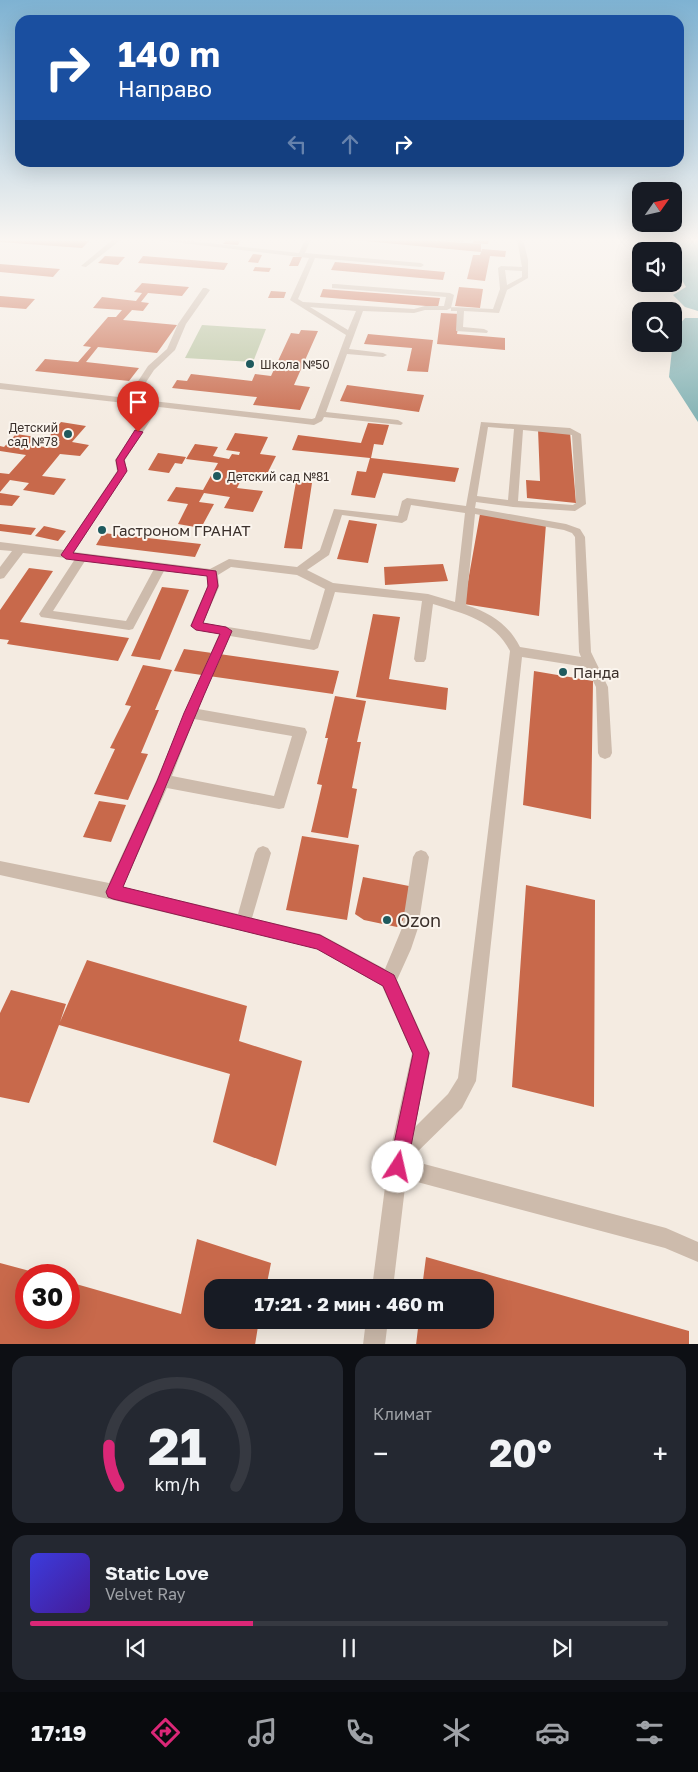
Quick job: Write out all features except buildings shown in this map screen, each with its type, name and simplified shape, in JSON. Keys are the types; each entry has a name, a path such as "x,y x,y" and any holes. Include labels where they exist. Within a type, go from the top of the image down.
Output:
{"street":[{"path":"129,401 151,368 171,350 182,324 198,302"},
{"path":"298,302 350,334"},
{"path":"447,308 449,302"},
{"path":"304,304 414,311 426,308 496,311 499,302"},
{"path":"317,418 360,309"},
{"path":"461,309 459,329 484,331"},
{"path":"344,351 383,355"},
{"path":"0,386 129,401 317,418 398,423"},
{"path":"66,555 122,471 120,460 157,403"},
{"path":"300,571 325,552 338,511 402,520 407,502 471,504 512,504 575,508 582,504 576,434 570,431 484,424 471,504 460,608"},
{"path":"512,504 519,427"},
{"path":"471,504 566,527 576,531 580,537 585,652 602,687 605,753"},
{"path":"0,546 212,574 229,563 300,571 330,587 428,598 478,613 495,623 509,635 516,651 467,1080 455,1101 398,1161"},
{"path":"0,575 20,549"},
{"path":"81,558 45,614 129,626 160,568"},
{"path":"212,574 213,586 196,626 314,645 330,587"},
{"path":"420,659 428,598"},
{"path":"113,892 163,781 226,631"},
{"path":"516,651 591,663"},
{"path":"163,781 280,803 300,732 190,713"},
{"path":"243,923 262,853"},
{"path":"388,980 403,949 410,928 421,857"},
{"path":"0,868 113,892 320,942 388,980 421,1053 398,1161 383,1279"},
{"path":"398,1161 666,1238 698,1252"},
{"path":"374,1344 376,1329"}],"green space":[{"path":"202,325 266,329 253,362 185,358"}],"water":[{"path":"680,302 698,302 698,311 685,307"},
{"path":"685,318 698,318 698,422 669,377 672,352 682,352 682,322"}],"place":[{"name":"Школа №50","path":"250,364"},
{"name":"Детский сад №78","path":"68,434"},
{"name":"Детский сад №81","path":"217,476"},
{"name":"Гастроном ГРАНАТ","path":"102,530"},
{"name":"Панда","path":"563,672"},
{"name":"Ozon","path":"387,920"}],"route":[{"path":"138,432 120,460 122,471 66,555 212,574 213,586 196,626 226,631 163,781 113,892 320,942 388,980 421,1053 398,1167"}]}
